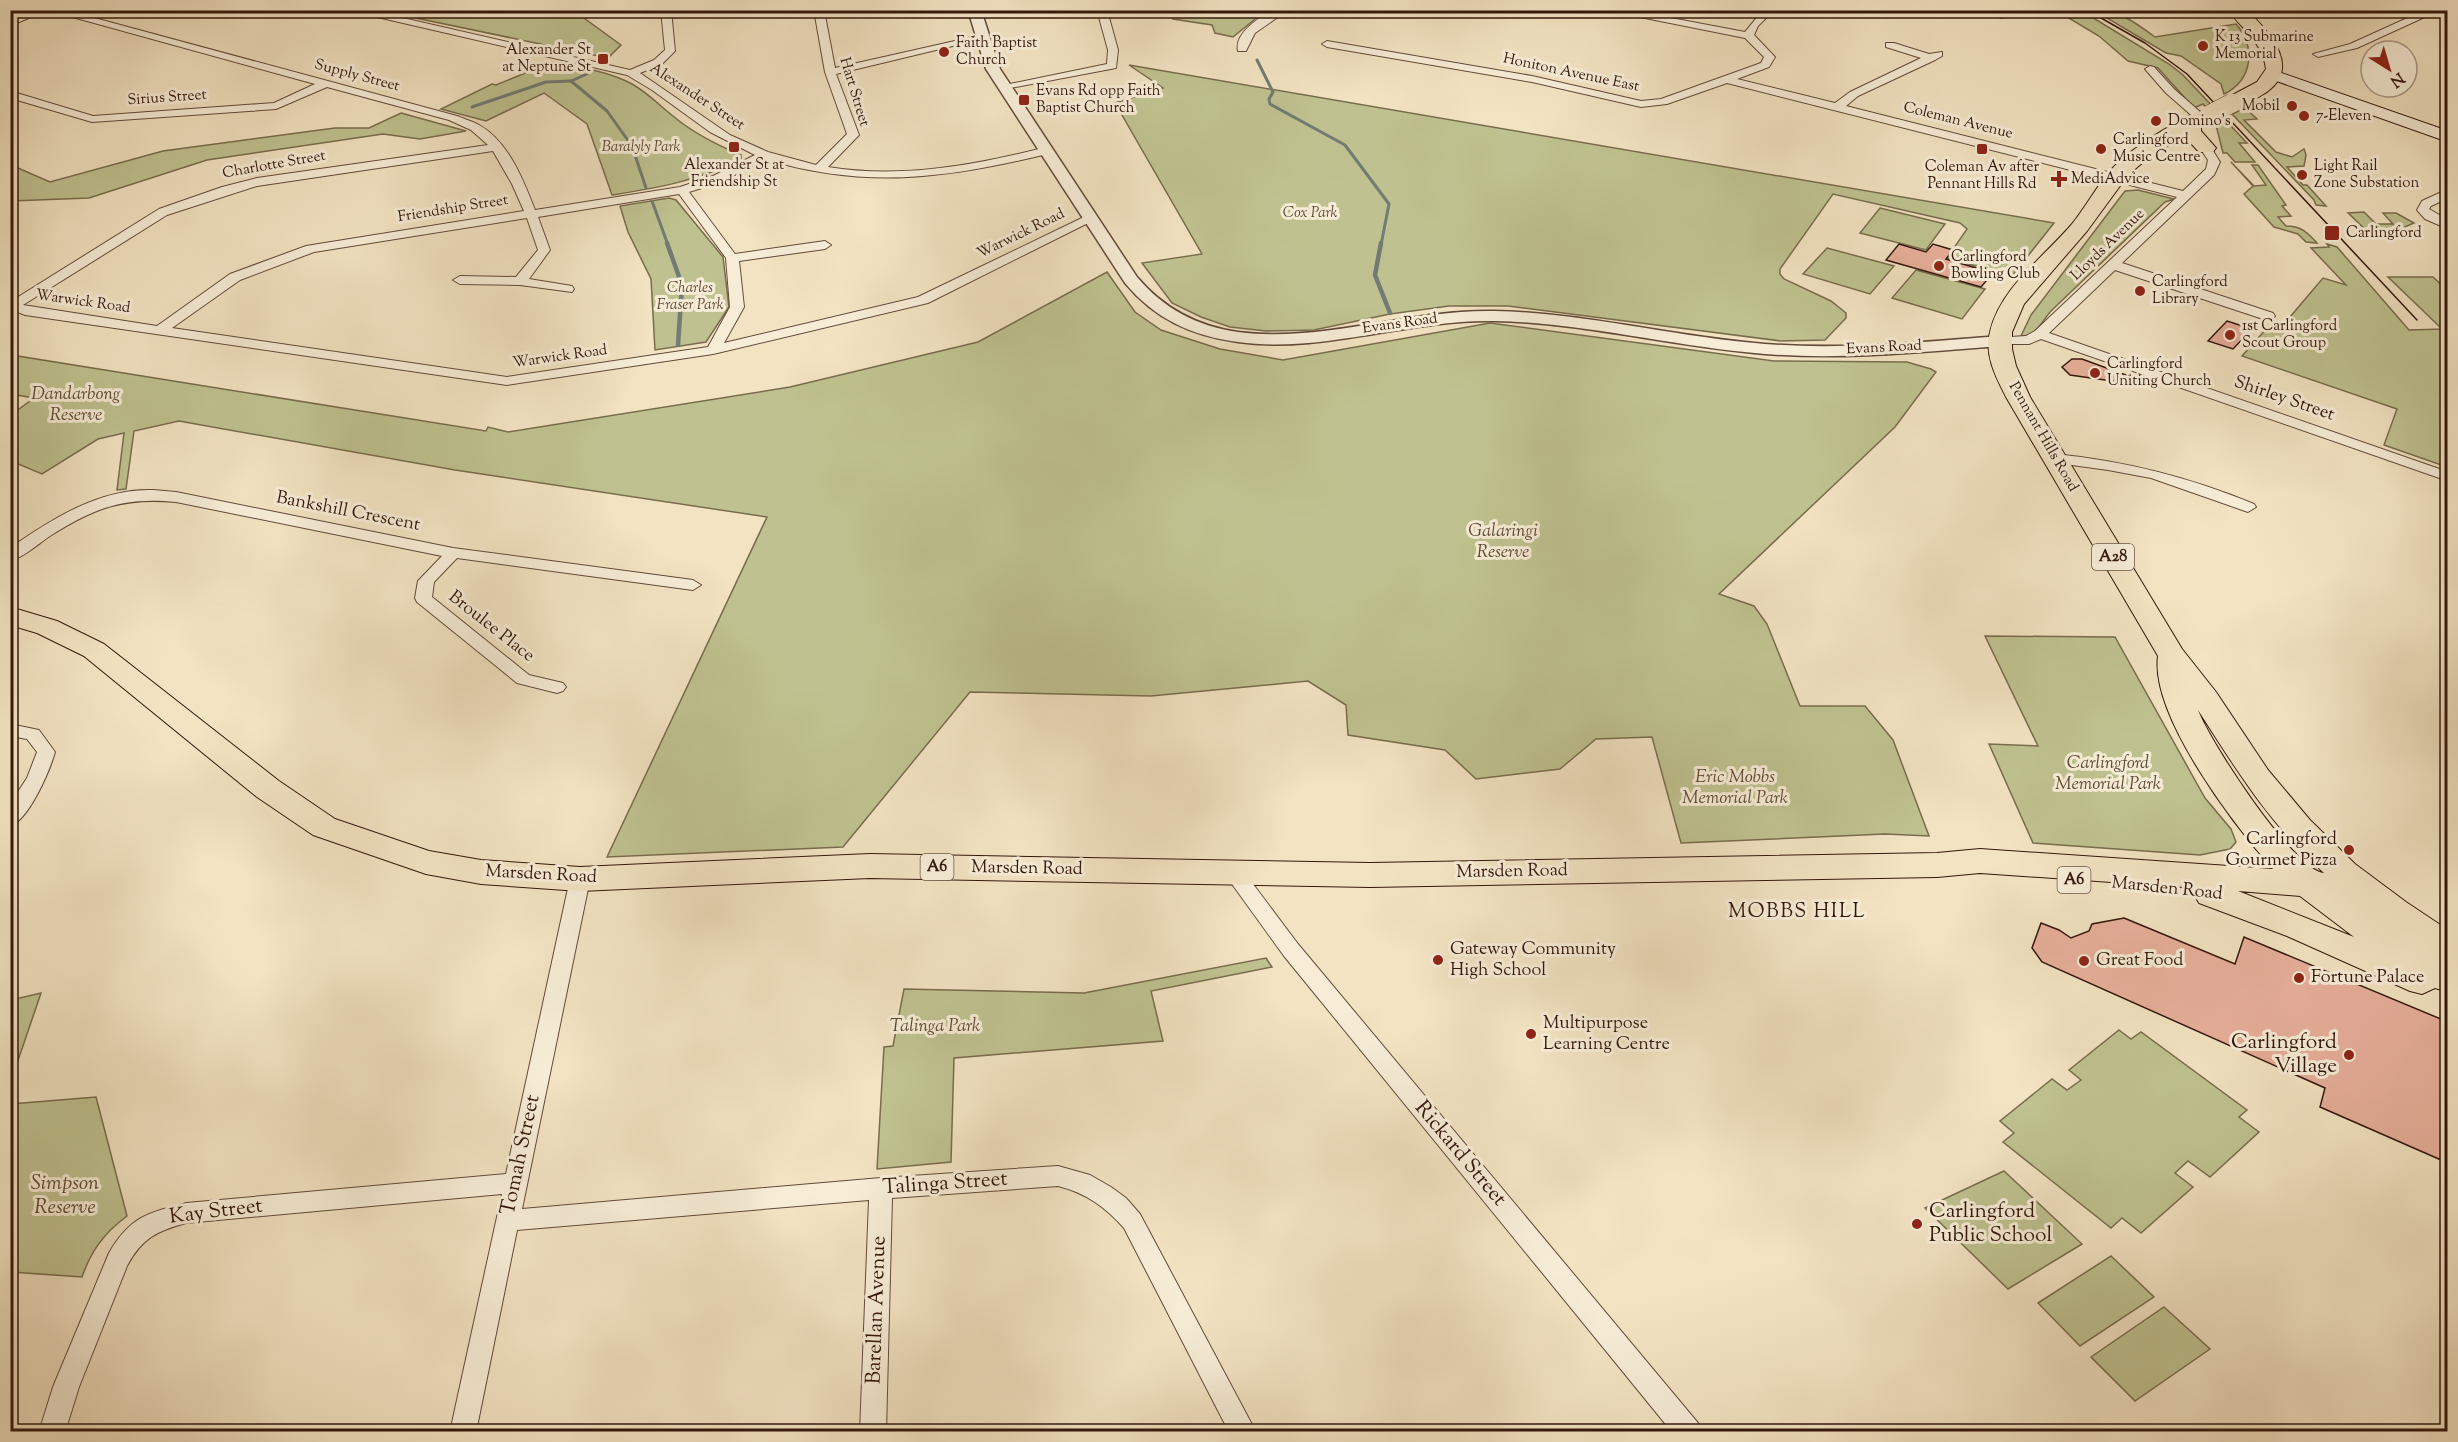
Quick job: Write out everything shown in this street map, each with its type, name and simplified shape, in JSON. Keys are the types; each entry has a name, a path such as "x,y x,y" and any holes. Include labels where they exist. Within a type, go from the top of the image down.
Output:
{"highway":[{"path":"2000,341 2001,330 2018,300 2047,261 2079,228 2116,178 2129,165 2201,119 2260,87 2273,75 2270,52 2263,40 2254,27 2235,10"},
{"path":"2201,119 2191,132 2206,148"},
{"name":"Pennant Hills Road","path":"2000,341 2000,352 2008,378 2055,459 2171,655 2191,674 2246,762 2280,807 2352,882 2448,947"},
{"name":"Marsden Road","path":"10,616 47,627 94,650 268,789 324,827 426,861 513,875 580,879 870,866 1421,875 1937,865 1980,861 2163,873 2322,889 2391,910"},
{"name":"Pennant Hills Road","path":"2171,655 2171,673 2187,719 2215,772 2283,858 2384,939 2448,979"},
{"name":"A6","path":"2246,762 2261,803 2322,889"},
{"path":"2163,873 2228,865 2243,859 2253,852 2257,844 2253,822"},
{"name":"Marsden Road","path":"1937,865 1980,874 2176,888 2290,903 2316,900 2322,889"},
{"name":"A6","path":"2211,894 2299,927 2448,992"}],"main road":[{"path":"2273,75 2448,137"}],"street":[{"path":"10,23 42,10"},
{"name":"Supply Street","path":"52,10 454,119 478,128 498,147 531,213 544,250 520,281"},
{"name":"Alexander Street","path":"352,10 632,73 658,87 687,111 727,138 764,155 819,169 872,175 970,169 1044,147"},
{"path":"632,73 658,62 670,51 666,10"},
{"name":"Hart Street","path":"819,10 830,72 853,135 819,169"},
{"name":"Evans Road","path":"974,10 993,69 1131,280 1155,307 1201,329 1241,337 1302,338 1433,319 1495,316 1787,350 1856,350 2000,341"},
{"path":"1005,88 1112,66 1113,50 1102,10"},
{"path":"1242,49 1243,39 1269,17 1283,10"},
{"path":"1610,10 1748,36 1754,25 1768,10"},
{"path":"1978,10 2002,15"},
{"path":"2319,54 2353,46 2435,10"},
{"path":"830,72 982,36"},
{"name":"Honiton Avenue East","path":"1327,44 1533,79 1635,103 1663,102 1762,67 1770,60 1767,53 1748,36"},
{"path":"1836,108 1854,94 1935,56 1890,45"},
{"path":"2150,69 2170,92 2201,119"},
{"name":"Coleman Avenue","path":"1725,79 2184,195"},
{"name":"Sirius Street","path":"10,94 93,119 276,106 325,84"},
{"name":"Charlotte Street","path":"14,306 31,293 163,212 226,190 257,182 498,147"},
{"name":"Lloyds Avenue","path":"2040,334 2214,166 2213,157 2206,148"},
{"name":"Friendship Street","path":"160,330 235,277 310,249 682,190 717,179 764,155"},
{"path":"682,190 732,258 737,307 713,350"},
{"path":"2448,193 2423,207 2424,212 2448,225"},
{"name":"Warwick Road","path":"14,306 25,311 507,381 713,350 923,300 1090,219"},
{"path":"732,258 825,245"},
{"path":"2111,264 2268,316"},
{"path":"460,280 520,281 567,289"},
{"path":"2000,341 2029,340 2040,334"},
{"name":"Shirley Street","path":"2040,334 2448,477"},
{"path":"2055,459 2103,463 2145,471 2182,481 2248,507"},
{"name":"Bankshill Crescent","path":"10,556 54,525 94,505 132,495 176,497 453,553 693,585"},
{"name":"Broulee Place","path":"453,553 426,581 423,598 523,679 557,687"},
{"path":"10,730 33,734 41,742 46,752 42,765 21,804 10,819"},
{"name":"Rickard Street","path":"1234,873 1291,950 1689,1431"},
{"name":"Tomah Street","path":"464,1431 580,879"},
{"name":"Talinga Street","path":"507,1221 881,1188 1058,1176 1082,1182 1118,1205 1137,1230 1243,1431"},
{"name":"Kay Street","path":"52,1431 66,1387 117,1261 137,1234 152,1222 186,1213 515,1183"},
{"name":"Barellan Avenue","path":"873,1431 881,1188"}],"green space":[{"path":"1173,10 1265,11 1233,37 1215,33 1212,25 1173,19"},
{"path":"382,11 581,11 584,18 621,45 608,58"},
{"path":"2057,11 2082,11 2169,64 2183,75 2247,143 2239,143 2255,162 2235,162 2227,153 2223,153 2216,125 2219,122 2203,104 2194,108 2158,68 2128,61 2099,36"},
{"path":"2095,11 2120,15 2155,37 2236,24 2247,43 2249,53 2246,72 2234,88 2224,94 2221,84 2181,56 2166,53"},
{"name":"Baralyly Park","path":"552,62 603,73 632,84 689,128 741,155 741,160 678,182 612,195 587,124 544,93 486,121 441,109 492,84 496,85"},
{"name":"Cox Park","path":"1129,65 2054,223 2012,276 1947,258 1967,229 1960,223 1833,194 1780,269 1780,274 1784,279 1831,301 1846,313 1846,318 1825,340 1781,341 1508,306 1449,306 1390,314 1314,330 1266,331 1230,327 1201,317 1172,303 1142,263 1202,254 1115,103 1163,88"},
{"path":"2245,108 2257,119 2244,120 2276,152 2292,157 2304,149 2306,155 2304,166 2287,167 2326,206 2316,205 2314,200 2232,114"},
{"path":"401,113 466,131 420,139 383,134 207,160 89,198 11,201 11,165 50,182 163,151 335,128 369,128"},
{"path":"2231,162 2254,186 2266,185 2252,165 2258,165 2286,205 2282,206 2291,216 2278,217 2286,226 2303,230 2317,243 2306,242 2298,234 2274,227 2244,194 2253,186"},
{"path":"2138,190 2174,199 2165,202 2051,311 2035,331 2021,336 2031,315 2125,191"},
{"name":"Charles Fraser Park","path":"669,198 676,200 723,257 729,307 706,342 655,350 651,279 628,232 620,206"},
{"path":"1880,208 1945,224 1926,250 1860,233"},
{"path":"2364,212 2376,224 2393,224 2383,213 2396,213 2414,223 2389,234 2368,232 2348,213"},
{"path":"2327,244 2337,247 2409,330 2442,329 2388,277 2433,277 2447,290 2447,467 2384,445 2397,409 2242,356 2268,327 2279,330 2323,278 2346,285 2311,248 2329,247"},
{"path":"1827,248 1894,266 1870,294 1803,274"},
{"path":"1916,270 1985,289 1962,319 1892,298"},
{"name":"Galaringi Reserve","path":"1107,272 1135,312 1161,330 1220,349 1283,360 1490,323 1774,361 1907,362 1936,372 1895,427 1719,594 1754,606 1767,624 1800,706 1865,706 1893,740 1929,836 1885,834 1681,843 1652,737 1596,739 1560,769 1476,779 1445,750 1348,735 1346,705 1308,681 1151,696 970,692 843,847 607,857 767,517 455,470 179,421 134,431 126,489 117,490 124,433 98,439 42,474 11,461 11,415 34,398 11,394 11,355 486,431 488,427 508,432 790,387 978,342"},
{"name":"Carlingford Memorial Park","path":"1985,636 2115,637 2205,798 2231,829 2236,842 2230,849 2200,855 2033,843 1989,744 2038,746"},
{"name":"Talinga Park","path":"1266,958 1272,967 1151,991 1163,1041 954,1058 951,1162 877,1169 884,1047 893,1046 904,989 1084,993"},
{"path":"41,993 11,1081 11,1000"},
{"path":"2119,1030 2131,1039 2141,1032 2247,1110 2239,1117 2259,1132 2210,1177 2188,1161 2175,1173 2193,1187 2141,1233 2122,1218 2111,1228 2003,1142 2014,1133 2000,1121 2052,1079 2067,1090 2081,1080 2069,1070"},
{"name":"Simpson Reserve","path":"96,1097 127,1216 99,1243 82,1277 11,1272 11,1104"},
{"path":"2004,1171 2082,1244 2008,1289 1925,1208"},
{"path":"2111,1256 2154,1297 2080,1346 2038,1303"},
{"path":"2164,1307 2210,1349 2135,1401 2091,1357"}],"building":[{"name":"Carlingford Bowling Club","path":"1899,244 1926,252 1933,244 1953,250 1946,259 1993,273 1981,287 1886,260"},
{"name":"1st Carlingford Scout Group","path":"2227,321 2252,329 2233,349 2208,341"},
{"name":"Carlingford Uniting Church","path":"2072,359 2082,359 2134,378 2133,384 2070,375 2062,367"},
{"name":"Carlingford Village","path":"2124,918 2235,964 2244,937 2448,1022 2448,1163 2320,1107 2325,1088 2042,962 2032,948 2041,923 2071,938 2089,931 2092,924"}],"waterway":[{"path":"1257,60 1273,92 1269,99 1270,104 1345,145 1389,204 1381,245"},
{"path":"571,81 587,74"},
{"path":"472,107 546,82 571,81"},
{"path":"571,81 607,111 632,146 646,188"},
{"path":"652,201 668,245"},
{"path":"667,243 682,285 678,345"},
{"path":"1381,243 1375,275 1390,313"}],"tram line":[{"path":"2087,10 2145,43 2187,74 2417,320"}],"place":[{"name":"K 13 Submarine Memorial","path":"2203,46"},
{"name":"Faith Baptist Church","path":"944,52"},
{"name":"Alexander St at Neptune St","path":"603,59"},
{"name":"Evans Rd opp Faith Baptist Church","path":"1024,100"},
{"name":"Mobil","path":"2292,106"},
{"name":"7-Eleven","path":"2304,116"},
{"name":"Domino's","path":"2156,121"},
{"name":"Alexander St at Friendship St","path":"734,147"},
{"name":"Coleman Av after Pennant Hills Rd","path":"1982,149"},
{"name":"Carlingford Music Centre","path":"2101,149"},
{"name":"Light Rail Zone Substation","path":"2302,175"},
{"name":"MediAdvice","path":"2059,179"},
{"name":"Carlingford","path":"2332,233"},
{"name":"Carlingford Bowling Club","path":"1939,266"},
{"name":"Carlingford Library","path":"2140,291"},
{"name":"1st Carlingford Scout Group","path":"2230,335"},
{"name":"Carlingford Uniting Church","path":"2095,373"},
{"name":"Carlingford Gourmet Pizza","path":"2349,850"},
{"name":"Gateway Community High School","path":"1438,960"},
{"name":"Great Food","path":"2084,961"},
{"name":"Fortune Palace","path":"2299,978"},
{"name":"Multipurpose Learning Centre","path":"1531,1034"},
{"name":"Carlingford Village","path":"2349,1055"},
{"name":"Carlingford Public School","path":"1917,1224"}],"district":[{"name":"MOBBS HILL","path":"1797,912"}],"park label":[{"name":"Dandarbong Reserve","path":"76,405"},
{"name":"Eric Mobbs Memorial Park","path":"1735,788"}]}
